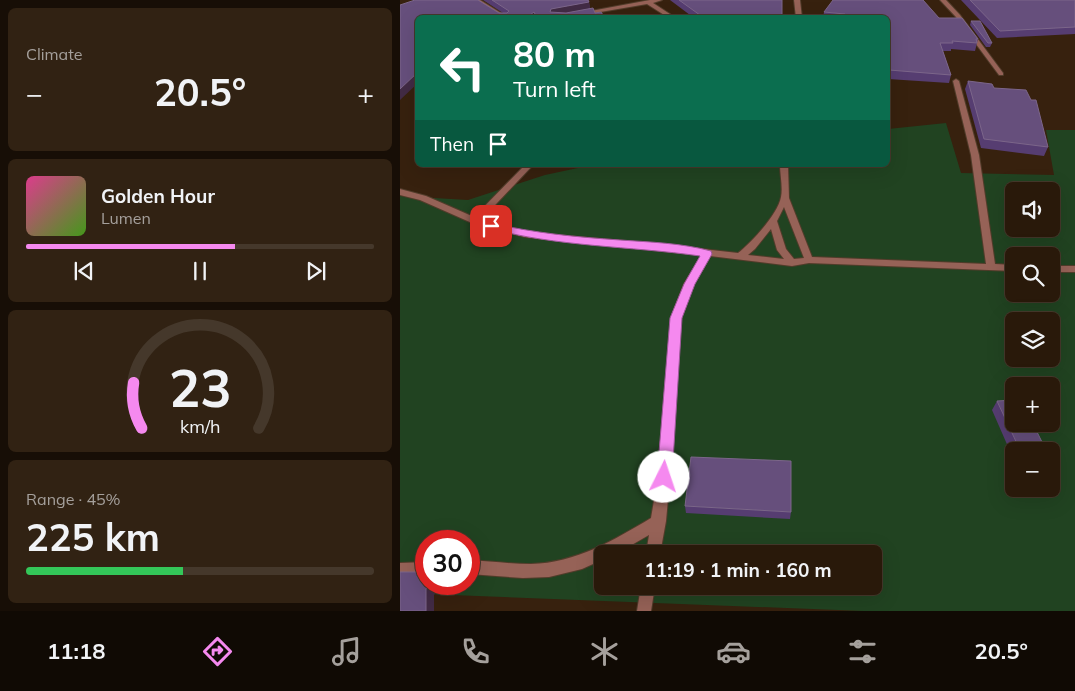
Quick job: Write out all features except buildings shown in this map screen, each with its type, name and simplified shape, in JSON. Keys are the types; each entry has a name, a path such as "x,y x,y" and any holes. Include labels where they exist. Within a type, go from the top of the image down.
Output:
{"street":[{"path":"476,0 502,15"},
{"path":"573,14 660,0"},
{"path":"798,0 799,15"},
{"path":"943,0 958,16 1001,74"},
{"path":"646,1 669,15"},
{"path":"956,81 975,155 991,267"},
{"path":"474,222 527,167"},
{"path":"784,167 785,198 809,260"},
{"path":"400,192 423,198 474,222 526,234 555,238 650,246 792,263 809,260 1005,268"},
{"path":"739,257 752,247 773,220 785,198"},
{"path":"773,220 782,250 792,263"},
{"path":"655,545 664,477 676,318 689,284 707,254"},
{"path":"1060,269 1075,269"},
{"path":"480,568 533,571 576,565 613,549 659,521"},
{"path":"400,570 415,569"},
{"path":"644,611 647,595"}],"green space":[{"path":"946,123 961,173 1054,175 1046,130 1075,130 1075,611 863,611 451,595 480,595 480,530 415,530 415,594 400,593 400,196 468,200 545,175 583,167 890,167 890,129"}],"route":[{"path":"491,226 555,238 650,246 707,254 689,284 676,318 664,477"}]}
